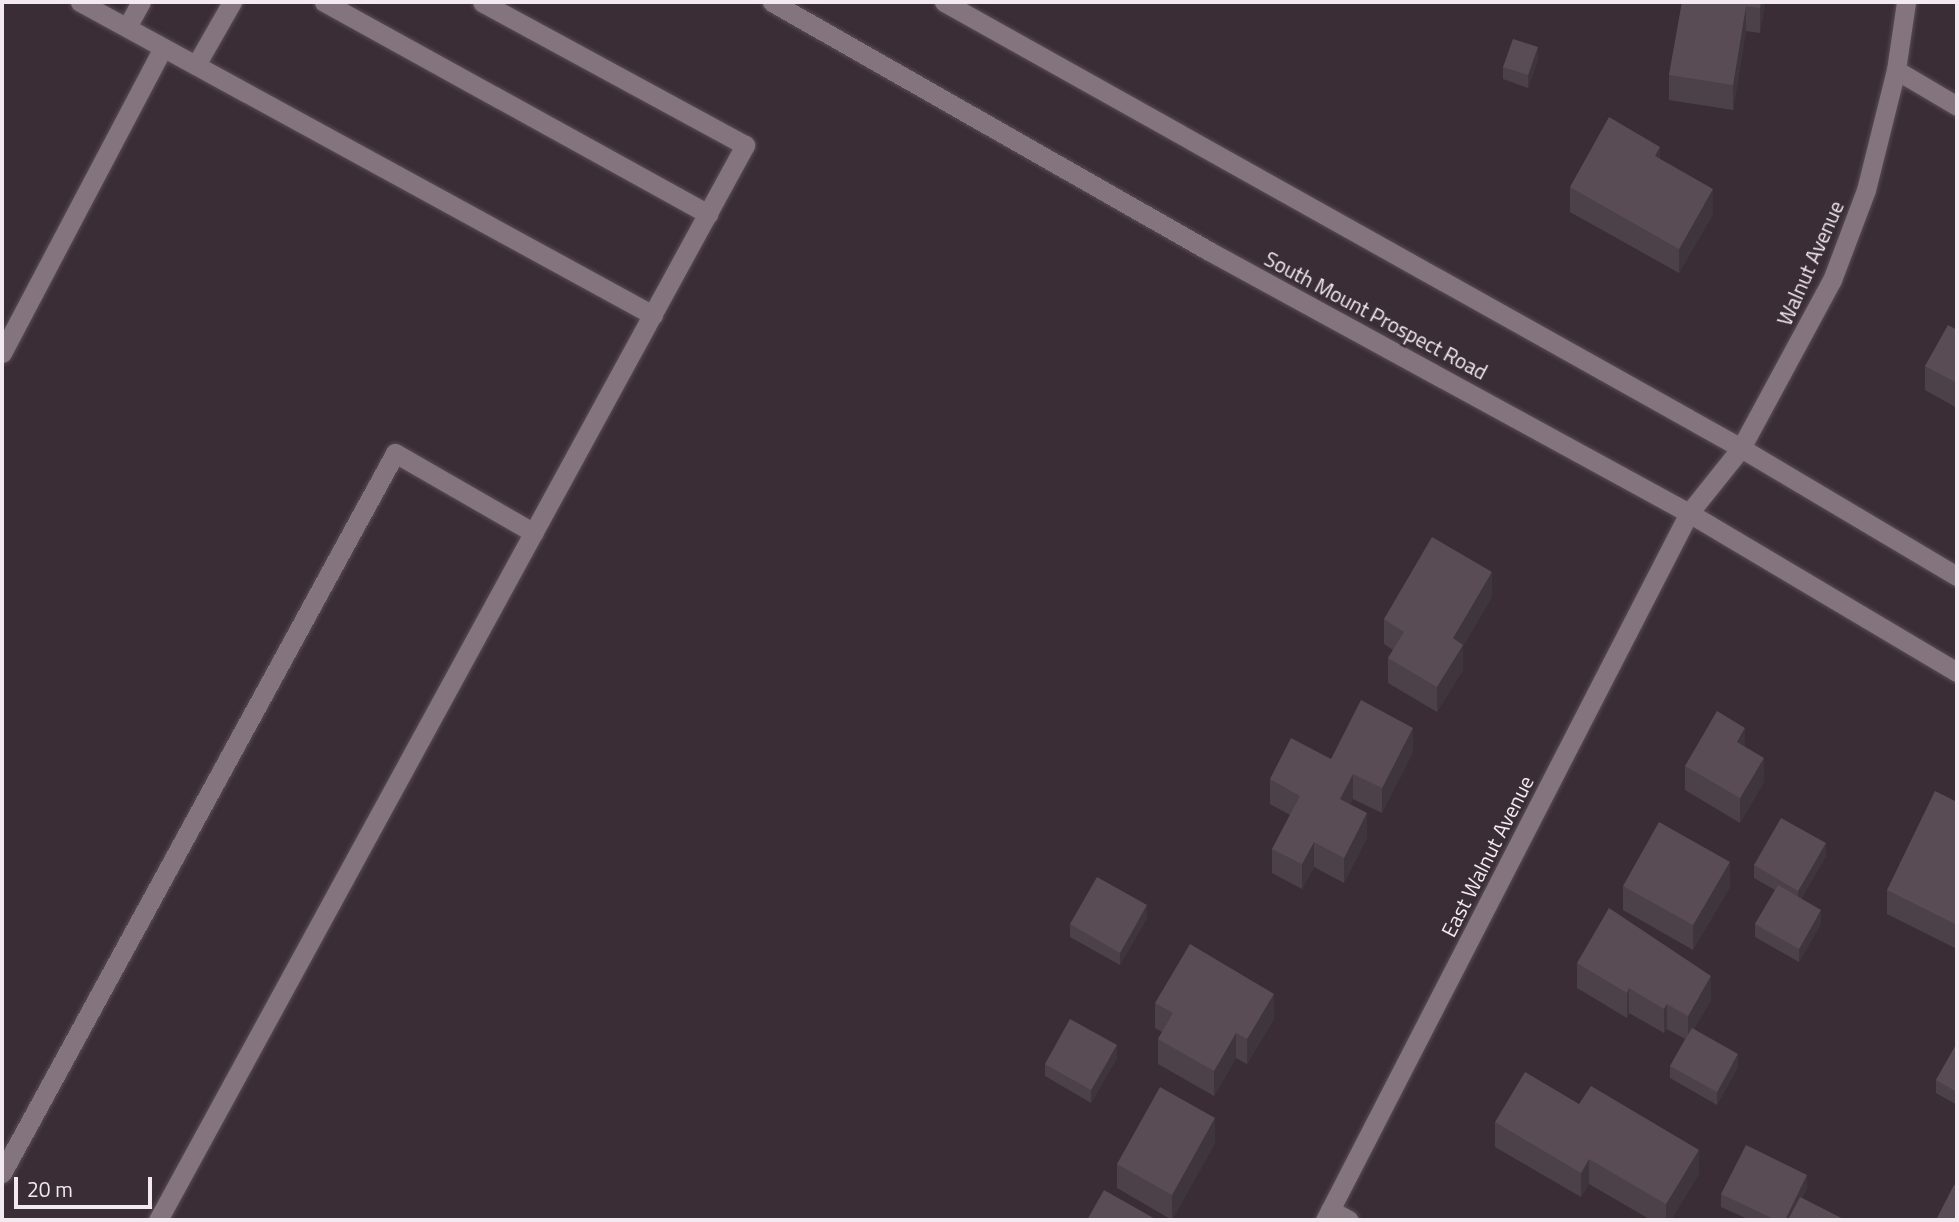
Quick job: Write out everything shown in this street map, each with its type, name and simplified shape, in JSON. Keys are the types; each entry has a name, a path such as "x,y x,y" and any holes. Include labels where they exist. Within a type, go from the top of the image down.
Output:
{"main road":[{"path":"80,2 653,315"},
{"path":"127,27 141,2"},
{"path":"196,65 232,2"},
{"path":"324,2 708,214"},
{"path":"158,1220 745,145 482,2"},
{"name":"South Mount Prospect Road","path":"772,2 1209,251 1689,513 1957,672"},
{"path":"944,2 1741,449 1957,576"},
{"name":"Walnut Avenue","path":"1689,513 1741,449 1832,280 1866,190 1896,70 1906,2"},
{"path":"2,353 163,48"},
{"path":"1896,70 1957,106"},
{"path":"2,1173 395,453 534,533"},
{"name":"East Walnut Avenue","path":"1328,1215 1689,513"},
{"path":"1328,1215 1349,1220"}],"building":[{"path":"1682,2 1761,2 1760,8 1746,6 1733,85 1669,75"},
{"path":"1513,39 1538,47 1528,75 1503,67"},
{"path":"1609,117 1660,147 1655,156 1713,189 1679,249 1570,187"},
{"path":"1948,325 1957,330 1957,383 1925,366"},
{"path":"1432,537 1492,572 1453,638 1463,645 1437,687 1388,658 1404,632 1384,619"},
{"path":"1361,700 1413,728 1382,788 1353,774 1340,799 1367,813 1344,858 1314,842 1302,864 1272,849 1300,796 1270,779 1291,738 1331,759"},
{"path":"1717,711 1745,728 1737,742 1764,758 1740,798 1685,766"},
{"path":"1935,791 1957,802 1957,925 1887,890"},
{"path":"1781,818 1826,843 1798,891 1754,865"},
{"path":"1659,822 1730,862 1693,925 1623,886"},
{"path":"1097,877 1147,905 1120,953 1070,924"},
{"path":"1778,885 1821,910 1799,949 1755,924"},
{"path":"1609,908 1711,976 1688,1016 1667,1004 1664,1009 1629,988 1627,993 1577,963"},
{"path":"1190,944 1274,994 1247,1039 1236,1033 1214,1071 1158,1039 1173,1013 1155,1003"},
{"path":"1070,1019 1117,1045 1091,1090 1045,1064"},
{"path":"1692,1028 1738,1054 1717,1092 1670,1066"},
{"path":"1957,1043 1957,1092 1936,1080"},
{"path":"1525,1072 1579,1104 1591,1086 1699,1150 1666,1204 1589,1159 1581,1173 1495,1122"},
{"path":"1160,1087 1215,1118 1172,1195 1117,1164"},
{"path":"1746,1145 1807,1175 1785,1220 1776,1220 1721,1194"},
{"path":"1954,1185 1957,1186 1957,1220 1936,1220"},
{"path":"1104,1190 1157,1220 1087,1220"},
{"path":"1800,1197 1845,1220 1788,1220"}]}
